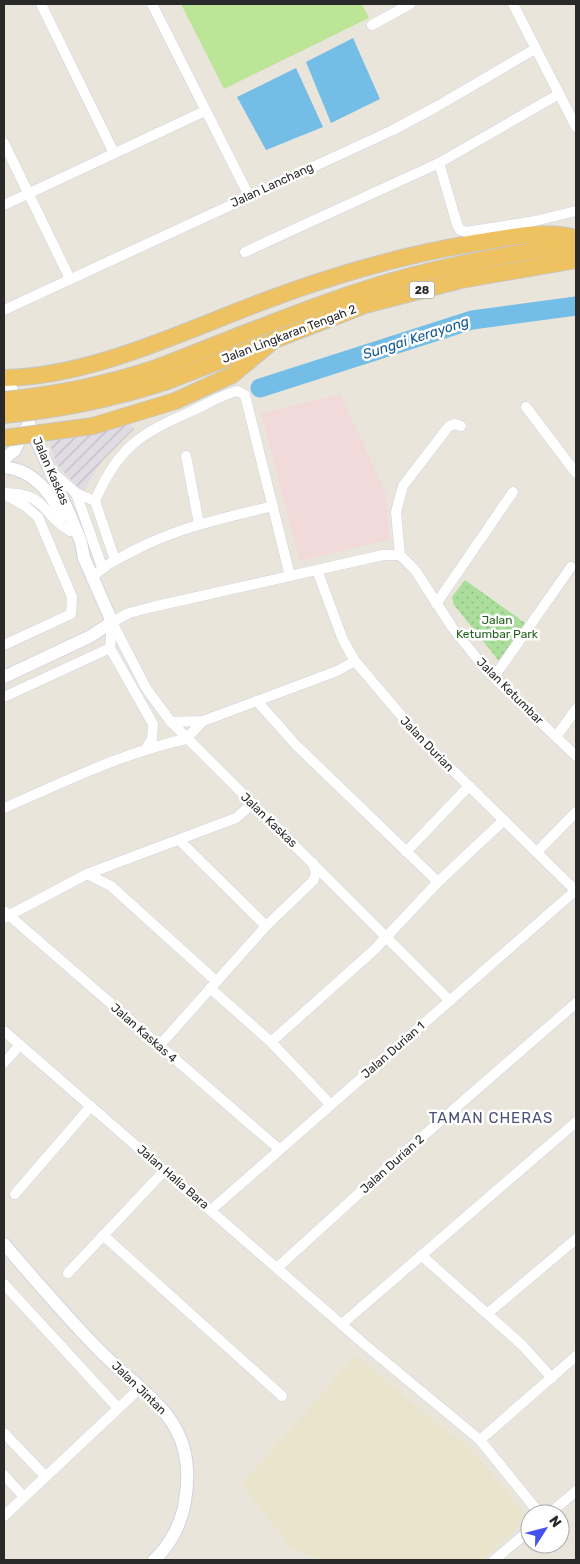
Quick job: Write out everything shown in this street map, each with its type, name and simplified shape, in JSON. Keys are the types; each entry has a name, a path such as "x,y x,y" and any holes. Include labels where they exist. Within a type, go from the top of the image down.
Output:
{"highway":[{"path":"4,377 67,371 184,332 351,270 414,254 524,236 562,234 576,238"},
{"name":"Jalan Lingkaran Tengah 2","path":"4,400 76,391 118,381 356,292 448,267 529,251 576,245"},
{"name":"Jalan Lingkaran Tengah 2","path":"4,415 79,405 122,396 365,305 461,280 576,260"},
{"path":"4,438 93,426 175,401 232,375 274,340"}],"street":[{"path":"41,4 114,153"},
{"path":"152,4 249,196"},
{"path":"372,25 410,4"},
{"path":"513,4 576,127"},
{"name":"Jalan Lanchang","path":"4,310 393,130 535,49"},
{"path":"245,252 439,163 559,94"},
{"path":"4,205 205,111"},
{"path":"4,143 70,279"},
{"path":"439,163 460,230 466,232 535,222 576,211"},
{"name":"Jalan Kaskas","path":"4,377 28,421 81,542 84,558 92,578 146,688 186,739 313,862 450,1001"},
{"path":"115,560 95,501 106,476 117,459 134,443 173,419 237,391 245,395 290,576"},
{"path":"526,407 576,473"},
{"path":"28,421 15,450 4,464 28,474 41,484 57,505 84,558"},
{"path":"4,677 90,636 112,622 137,611 383,554 400,554 396,512 403,486 449,426 455,424 461,426"},
{"path":"186,456 199,524"},
{"path":"50,470 76,493 95,501"},
{"path":"436,604 513,492"},
{"path":"4,494 16,493 36,498 62,526 70,531"},
{"path":"76,493 102,567"},
{"path":"4,494 24,505 38,516 72,597 71,614 4,644"},
{"path":"92,578 102,567 154,539 199,524 273,506"},
{"name":"Jalan Ketumbar","path":"400,554 415,570 452,627 494,677 576,756"},
{"path":"494,677 571,567"},
{"name":"Jalan Durian","path":"317,570 340,632 355,661 401,717 576,890"},
{"name":"Jalan Kaskas","path":"110,648 112,622"},
{"path":"4,697 110,648 150,716 154,732 147,747"},
{"path":"171,722 203,721 337,671 355,661"},
{"path":"257,701 296,745 438,882"},
{"path":"556,737 576,709"},
{"path":"4,808 147,747 186,739 203,721"},
{"path":"406,852 469,786"},
{"path":"6,915 87,874 236,818 252,804"},
{"path":"537,852 576,812"},
{"path":"271,1042 374,950 438,882 504,820"},
{"path":"179,840 266,926"},
{"path":"159,1046 266,926 313,881 316,873 313,862"},
{"path":"87,874 110,886 213,984 331,1105"},
{"path":"313,881 333,882"},
{"name":"Jalan Durian 1","path":"211,1210 576,890"},
{"name":"Jalan Kaskas 4","path":"6,915 279,1149"},
{"name":"Jalan Durian 2","path":"277,1268 399,1156 576,1003"},
{"name":"Jalan Halia Bara","path":"4,1031 342,1324 480,1440 532,1504"},
{"path":"4,1063 20,1045"},
{"path":"15,1194 91,1106"},
{"path":"342,1324 576,1122"},
{"path":"68,1273 164,1170"},
{"path":"104,1235 282,1396"},
{"path":"488,1314 576,1239"},
{"name":"Jalan Jintan","path":"4,1244 54,1303 174,1423 186,1450 188,1468 187,1488 178,1525 154,1560"},
{"path":"421,1255 522,1345 552,1378"},
{"path":"4,1284 118,1408"},
{"path":"480,1440 576,1356"},
{"path":"4,1516 140,1388"},
{"path":"4,1433 46,1476"},
{"path":"4,1475 24,1497"},
{"path":"561,1504 576,1491"},
{"path":"494,1560 520,1538"}],"shaded area":[{"path":"340,394 385,492 390,539 300,561 261,413"},
{"path":"131,422 134,429 101,462 83,492 57,465 49,442"},
{"path":"356,1355 432,1420 471,1449 520,1508 520,1525 482,1560 319,1560 289,1546 242,1484"}],"green space":[{"path":"181,4 362,4 369,18 224,89"},
{"name":"Jalan Ketumbar Park","path":"465,580 525,623 499,661 454,605 452,597"}],"water":[{"path":"353,38 380,99 331,123 306,62"},
{"path":"296,68 323,127 266,150 237,97"}],"waterway":[{"name":"Sungai Kerayong","path":"260,388 472,320 576,306"}],"district":[{"name":"TAMAN CHERAS","path":"491,1118"}]}
